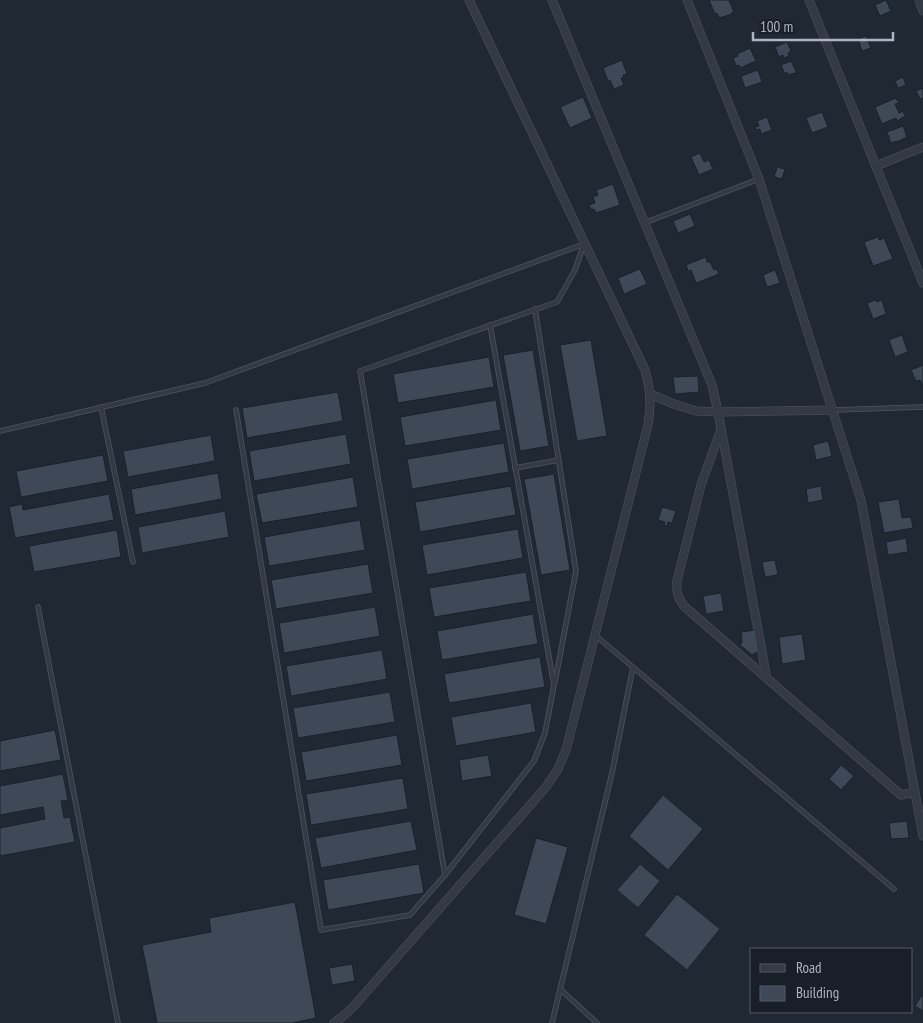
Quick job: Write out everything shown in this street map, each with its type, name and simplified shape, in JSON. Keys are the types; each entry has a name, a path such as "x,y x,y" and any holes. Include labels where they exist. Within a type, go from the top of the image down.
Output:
{"street":[{"path":"334,1023 353,1007 546,787 558,770 566,750 648,425 650,394 645,370 469,0"},
{"path":"552,0 712,385 767,679"},
{"path":"687,0 759,179 861,500 923,836"},
{"path":"809,0 923,283"},
{"path":"918,0 923,11"},
{"path":"876,166 923,148"},
{"path":"650,394 696,411 832,410"},
{"path":"721,428 701,485 677,581 676,591 679,600 901,795 915,792"}],"lane":[{"path":"644,223 759,179"},
{"path":"445,875 360,371 557,302 575,270 584,244"},
{"path":"0,431 205,383 584,244"},
{"path":"236,410 321,930 410,914 445,875 534,761 545,734 576,571 535,309"},
{"path":"490,325 554,685"},
{"path":"832,410 923,407"},
{"path":"101,408 133,562"},
{"path":"516,468 559,460"},
{"path":"38,607 118,1023"},
{"path":"595,635 894,889"},
{"path":"552,1023 612,772 633,667"},
{"path":"560,989 597,1023"}],"building":[{"path":"709,0 729,0 734,12 719,18 717,13 715,14"},
{"path":"886,0 891,11 880,16 875,5"},
{"path":"866,36 871,48 862,51 858,39"},
{"path":"787,42 791,51 788,53 789,56 784,58 783,55 779,57 775,47"},
{"path":"750,48 756,61 740,68 739,65 736,66 733,58"},
{"path":"622,60 627,74 623,75 624,78 621,78 624,85 614,89 610,80 608,81 603,68"},
{"path":"791,61 796,73 789,76 787,72 785,74 781,65"},
{"path":"758,70 762,82 745,88 741,76"},
{"path":"903,77 906,85 898,88 895,81"},
{"path":"923,88 923,98 920,99 916,91"},
{"path":"583,97 592,118 570,128 560,107"},
{"path":"896,98 899,103 895,104 899,113 903,111 905,116 897,121 896,118 882,124 875,107"},
{"path":"822,112 828,127 812,133 806,118"},
{"path":"767,117 772,130 761,134 760,129 756,130 755,127 759,126 757,121"},
{"path":"903,126 907,137 891,143 887,132"},
{"path":"700,153 704,162 709,160 713,169 699,175 691,157"},
{"path":"777,167 785,169 782,179 774,177"},
{"path":"613,184 620,205 596,213 594,209 591,210 589,205 595,203 593,197 598,195 596,190"},
{"path":"690,214 695,226 678,233 673,221"},
{"path":"878,237 879,240 884,238 893,259 873,266 864,242"},
{"path":"706,257 707,262 710,262 714,270 717,269 719,274 696,283 691,270 688,271 686,265"},
{"path":"640,269 647,284 624,294 618,278"},
{"path":"775,270 780,283 767,287 763,275"},
{"path":"876,300 877,302 882,300 886,314 873,319 867,303"},
{"path":"902,335 908,352 895,357 889,340"},
{"path":"591,340 607,436 577,441 560,345"},
{"path":"533,350 549,446 520,451 503,355"},
{"path":"489,357 494,387 398,403 393,374"},
{"path":"923,365 923,386 920,380 916,381 911,370"},
{"path":"698,376 699,392 675,394 673,377"},
{"path":"338,392 343,421 247,438 242,408"},
{"path":"496,400 501,430 405,446 400,417"},
{"path":"346,434 351,464 254,481 249,451"},
{"path":"211,435 215,461 128,477 123,451"},
{"path":"828,441 832,456 816,460 813,445"},
{"path":"504,443 509,472 412,489 407,459"},
{"path":"103,455 108,481 21,497 16,471"},
{"path":"218,473 222,499 135,515 131,489"},
{"path":"554,474 570,570 541,575 524,479"},
{"path":"353,477 358,507 262,523 256,494"},
{"path":"511,486 516,515 420,532 415,502"},
{"path":"821,486 823,500 808,503 806,489"},
{"path":"109,494 114,520 15,538 9,507 22,504 23,510"},
{"path":"899,499 902,518 911,517 913,528 884,533 878,502"},
{"path":"662,507 676,511 672,523 668,522 667,526 664,525 665,522 658,520"},
{"path":"225,511 229,537 142,553 138,527"},
{"path":"360,520 365,550 269,566 264,537"},
{"path":"518,529 523,558 427,575 422,545"},
{"path":"117,530 121,557 34,572 29,546"},
{"path":"906,538 908,552 888,555 886,542"},
{"path":"775,560 778,575 765,577 762,562"},
{"path":"368,564 373,593 276,609 271,580"},
{"path":"526,572 531,601 434,617 429,588"},
{"path":"721,593 724,611 706,614 703,596"},
{"path":"375,607 380,636 284,653 279,623"},
{"path":"533,614 538,644 442,660 437,631"},
{"path":"756,630 759,651 752,655 740,645 742,642 741,632"},
{"path":"802,634 806,660 782,664 779,637"},
{"path":"382,650 387,679 291,696 286,666"},
{"path":"540,657 545,687 449,703 444,674"},
{"path":"390,692 395,722 298,738 293,708"},
{"path":"531,703 536,732 456,746 451,717"},
{"path":"55,730 61,760 0,771 0,741"},
{"path":"397,735 402,765 306,781 301,752"},
{"path":"488,755 492,776 462,781 459,760"},
{"path":"841,765 854,776 841,790 829,779"},
{"path":"63,774 68,800 61,801 64,818 70,817 75,842 0,856 0,828 45,819 43,807 0,815 0,786"},
{"path":"403,778 408,809 311,825 306,794"},
{"path":"663,795 703,829 668,870 629,836"},
{"path":"411,821 417,850 321,868 315,838"},
{"path":"907,821 909,838 891,839 889,823"},
{"path":"536,838 568,847 546,924 514,915"},
{"path":"419,864 424,893 328,910 323,880"},
{"path":"640,864 660,881 638,908 617,890"},
{"path":"677,894 720,929 687,970 644,935"},
{"path":"295,902 316,1018 292,1023 157,1023 142,945 211,932 209,918"},
{"path":"352,964 355,981 332,985 329,968"},
{"path":"921,996 923,996 923,1011 915,1006"}]}
